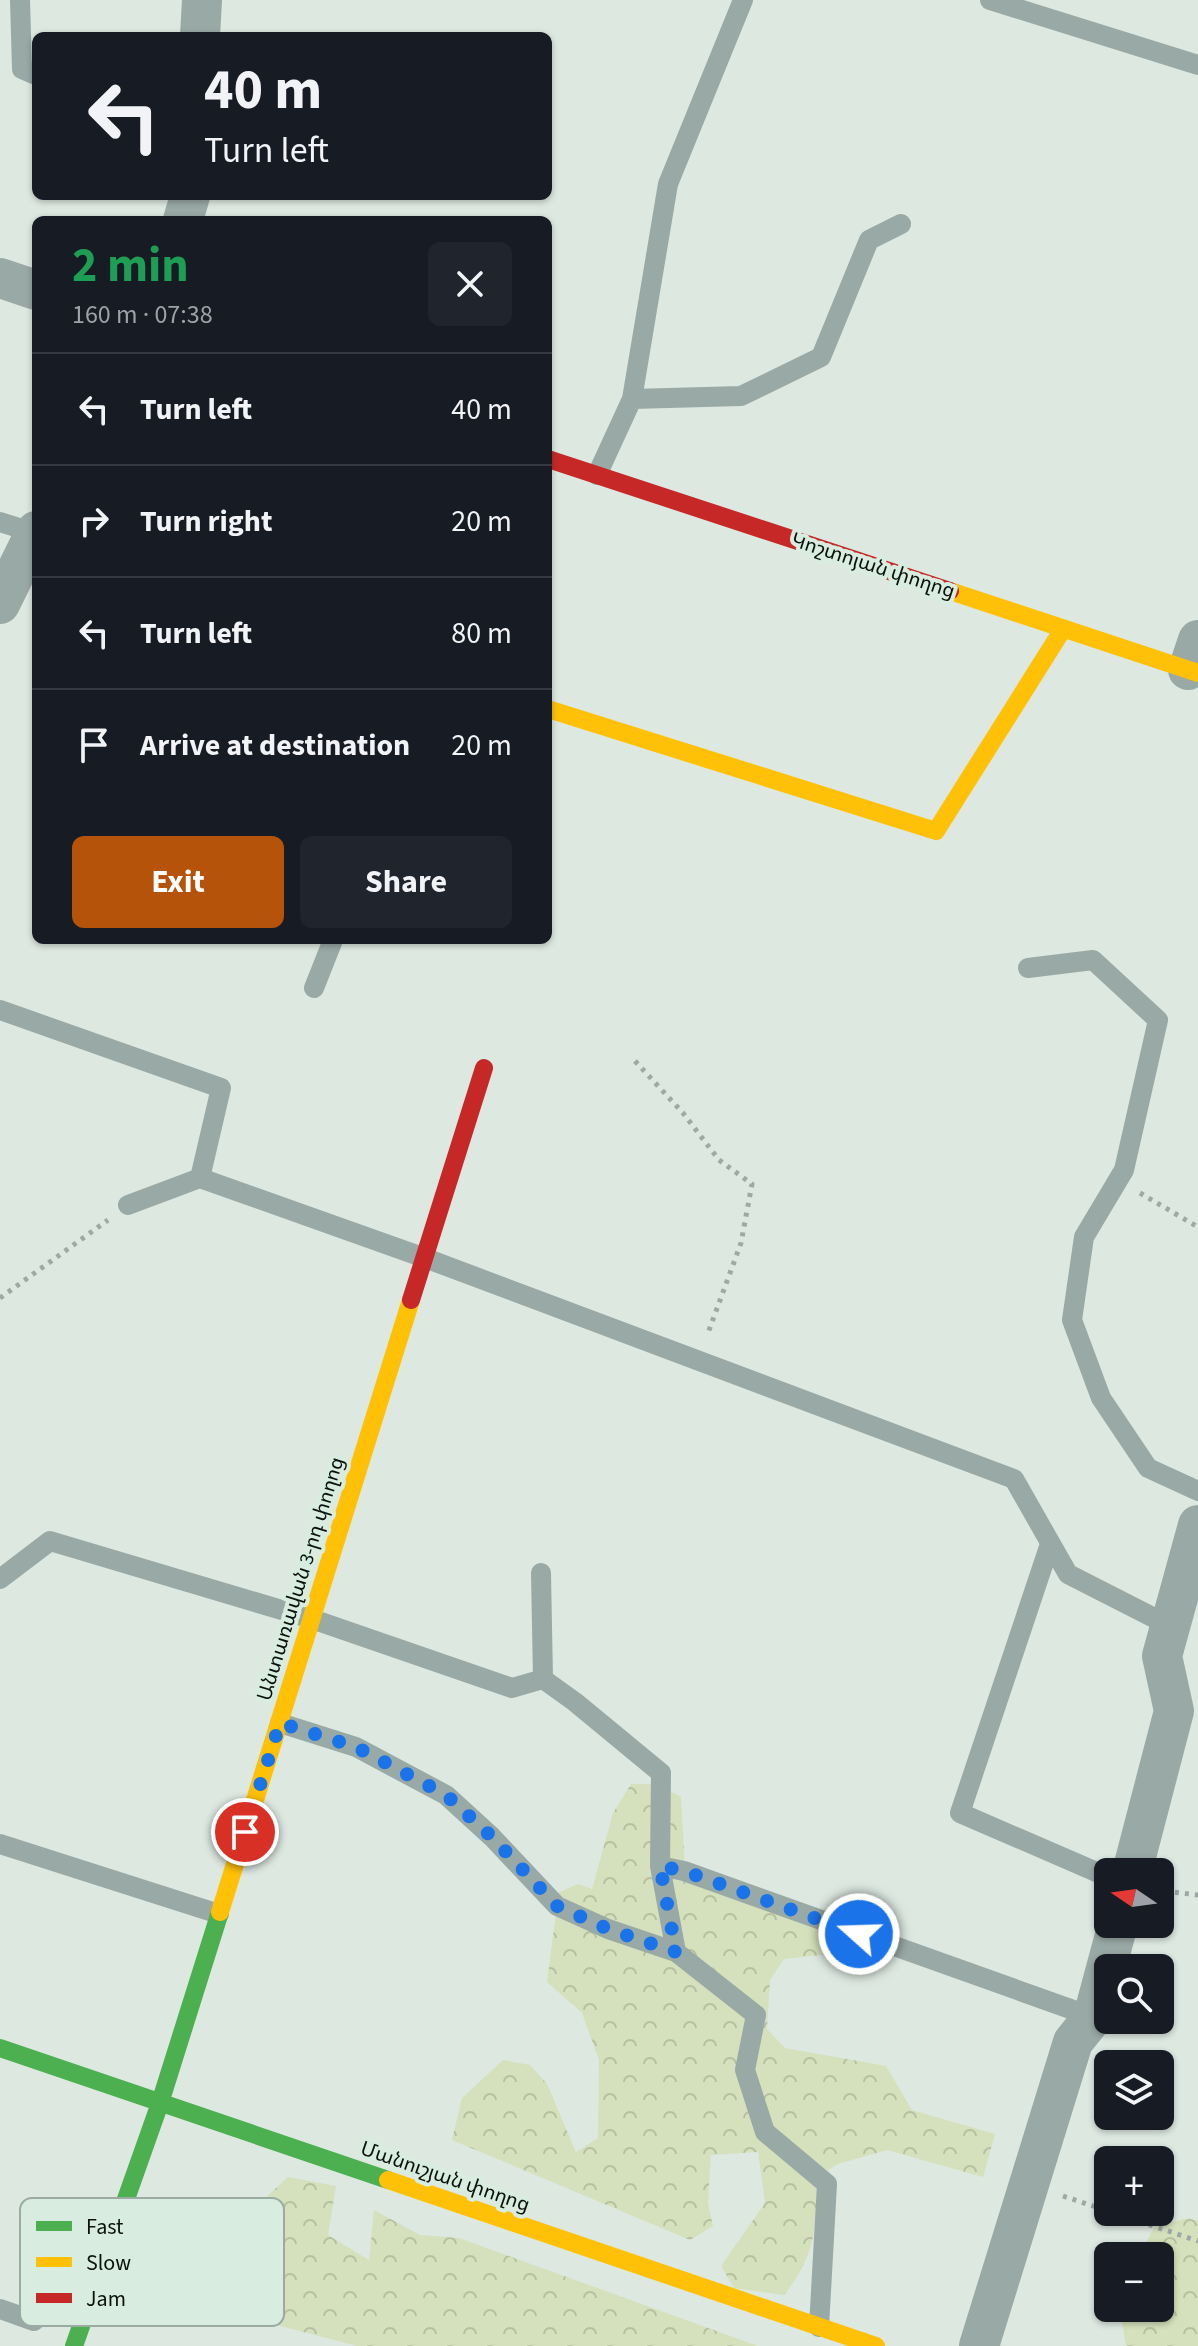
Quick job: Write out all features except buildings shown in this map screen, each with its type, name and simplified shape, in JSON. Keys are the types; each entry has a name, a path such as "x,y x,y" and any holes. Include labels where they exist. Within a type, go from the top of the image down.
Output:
{"street":[{"path":"200,32 202,0"},
{"path":"0,278 32,289"},
{"name":"Կոշտոյան փողոց","path":"552,460 1063,629 1195,661"},
{"path":"0,604 24,529"},
{"path":"552,710 936,831 1063,629"},
{"name":"Անտառավան 3-րդ փողոց","path":"127,2198 160,2103 484,1068"},
{"path":"1136,1858 1174,1711 1184,1697 1162,1656 1198,1525"},
{"path":"979,2346 1073,2042 1093,2017 1114,1938"},
{"name":"Մանուշյան փողոց","path":"0,2048 876,2346"},
{"name":"Անտառավան 3-րդ փողոց","path":"74,2346 81,2326"}],"lane":[{"path":"20,0 22,69 32,73"},
{"path":"597,475 632,399 668,184 743,0"},
{"path":"990,0 1198,65"},
{"path":"632,399 741,396 821,357 869,240 901,224"},
{"path":"314,988 331,944"},
{"path":"1028,968 1093,960 1158,1020 1124,1170 1084,1237 1072,1320 1101,1398 1148,1468 1198,1491"},
{"path":"0,1010 221,1088 200,1178"},
{"path":"128,1205 200,1178 425,1258 1014,1479 1068,1574 1170,1626"},
{"path":"0,1579 50,1541 312,1619 512,1688 543,1679"},
{"path":"1050,1544 960,1813 1094,1871"},
{"path":"541,1573 543,1679"},
{"path":"543,1679 661,1773 660,1866 676,1952"},
{"path":"280,1723 356,1747 446,1795 492,1837 557,1906 608,1929 676,1952 756,2015 745,2070 765,2132 827,2184 819,2327"},
{"path":"0,1844 219,1914"},
{"path":"660,1866 684,1871 1093,2017"},
{"path":"0,2309 20,2316"}],"path":[{"path":"635,1061 683,1113 719,1160 752,1184 741,1243 698,1360"},
{"path":"1116,1182 1156,1201 1198,1227"},
{"path":"0,1298 128,1205"},
{"path":"1174,1892 1198,1895"},
{"path":"1153,2226 1198,2241"}],"green space":[{"path":"631,1784 657,1784 681,1797 685,1871 843,1931 860,1951 784,1959 770,1980 767,2029 785,2048 886,2066 912,2110 995,2134 983,2177 887,2150 838,2164 817,2177 815,2225 809,2253 784,2295 734,2288 721,2266 765,2203 758,2152 711,2155 708,2203 713,2226 690,2240 452,2140 462,2098 503,2060 530,2065 547,2084 576,2152 598,2138 599,2060 582,2013 547,1982 557,1906 553,1895 578,1884 592,1889 613,1813"},
{"path":"288,2177 336,2186 328,2235 369,2260 374,2210 420,2235 459,2238 758,2346 357,2346 280,2326 284,2326 284,2198 265,2198"},
{"path":"1188,2218 1198,2221 1198,2346 1126,2346 1122,2322 1174,2322 1174,2242 1147,2242 1154,2227 1174,2226 1174,2222"}],"traffic: fast":[{"path":"126,2198 220,1912"},
{"path":"0,2048 388,2180"},
{"path":"74,2346 81,2326"}],"traffic: slow":[{"path":"950,591 1198,673"},
{"path":"552,710 936,831 1063,629"},
{"path":"220,1912 411,1300"},
{"path":"388,2180 876,2346"}],"traffic: jam":[{"path":"552,460 950,591"},
{"path":"411,1300 484,1068"}],"route":[{"path":"245,1832 280,1723 356,1747 446,1795 492,1837 557,1906 608,1929 676,1952 660,1866 684,1871 859,1934"}]}
